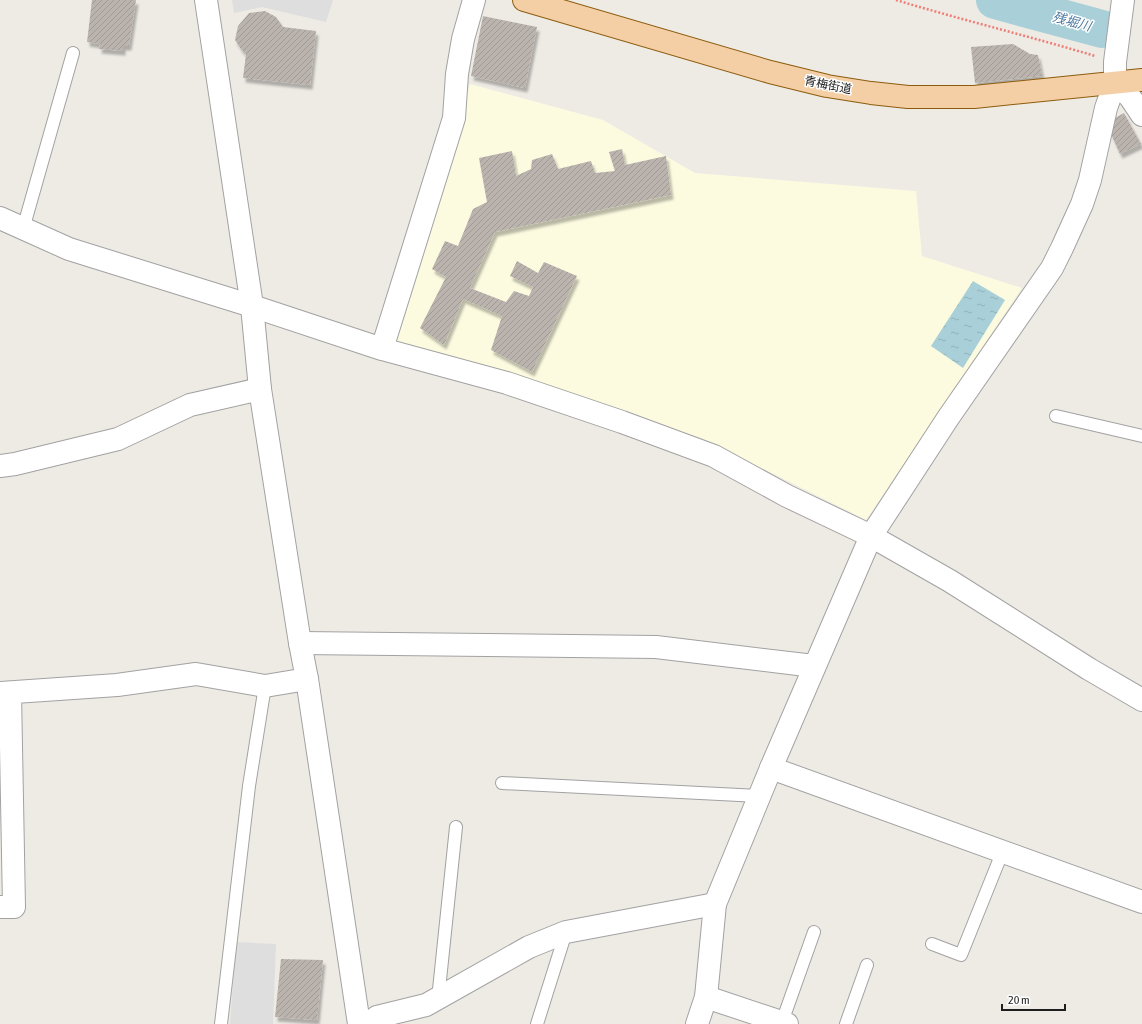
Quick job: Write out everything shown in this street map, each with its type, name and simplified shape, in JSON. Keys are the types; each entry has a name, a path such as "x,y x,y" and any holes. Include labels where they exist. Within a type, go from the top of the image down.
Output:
{"main road":[{"name":"青梅街道","path":"524,0 770,72 827,86 856,91 908,96 974,97 1115,73 1142,80"}],"street":[{"path":"206,0 252,306 260,389 307,679 359,1024"},
{"path":"382,349 454,118 457,74 463,39 474,0"},
{"path":"697,1024 706,997 715,904 814,666 871,536 948,418 1052,268 1082,204 1090,180 1115,73 1122,0"},
{"path":"1115,73 1142,115"},
{"path":"0,218 69,249 252,306 382,349 507,383 622,422 714,456 788,496 871,536 950,581 1142,700"},
{"path":"0,466 15,464 118,439 190,405 260,389"},
{"path":"300,643 656,647 814,666"},
{"path":"0,907 14,907 5,693 117,685 196,674 265,686 307,679"},
{"path":"771,768 1002,853 1142,902"},
{"path":"368,1024 377,1017 426,1005 529,947 566,932 715,904"},
{"path":"706,997 785,1023"}],"lane":[{"path":"23,229 73,53"},
{"path":"1056,416 1142,436"},
{"path":"220,1024 249,786 265,686"},
{"path":"502,783 759,796"},
{"path":"438,999 456,827"},
{"path":"932,944 961,955 1002,853"},
{"path":"537,1024 566,932"},
{"path":"785,1023 814,932"},
{"path":"846,1024 867,965"}],"path":[{"path":"896,0 1042,40 1115,73"}],"shaded area":[{"path":"232,0 333,0 326,22 262,7 234,13"},
{"path":"470,84 603,120 695,173 916,191 922,256 1022,288 866,520 701,438 395,342"},
{"path":"236,942 276,944 273,1024 230,1024"}],"water":[{"path":"973,281 1005,300 963,368 931,346"}],"building":[{"path":"92,0 136,0 129,46 123,46 123,51 99,49 100,44 87,42"},
{"path":"265,11 276,17 283,27 316,31 310,85 243,78 246,54 235,40 238,26 249,13"},
{"path":"483,16 537,27 525,88 471,76"},
{"path":"1013,44 1030,54 1038,55 1042,76 975,83 971,47"},
{"path":"1124,113 1141,144 1120,154 1106,123"},
{"path":"622,149 625,165 666,156 671,195 495,232 470,288 506,302 514,291 529,296 533,287 510,276 517,261 538,273 544,262 577,276 532,372 491,350 502,316 463,299 444,345 420,328 446,277 432,269 445,241 458,246 473,209 487,202 479,158 512,151 516,176 531,169 532,160 552,154 558,169 591,161 595,173 615,171 609,152"},
{"path":"281,959 323,960 317,1020 275,1017"}],"waterway":[{"name":"残堀川","path":"995,0 1102,29"}]}
